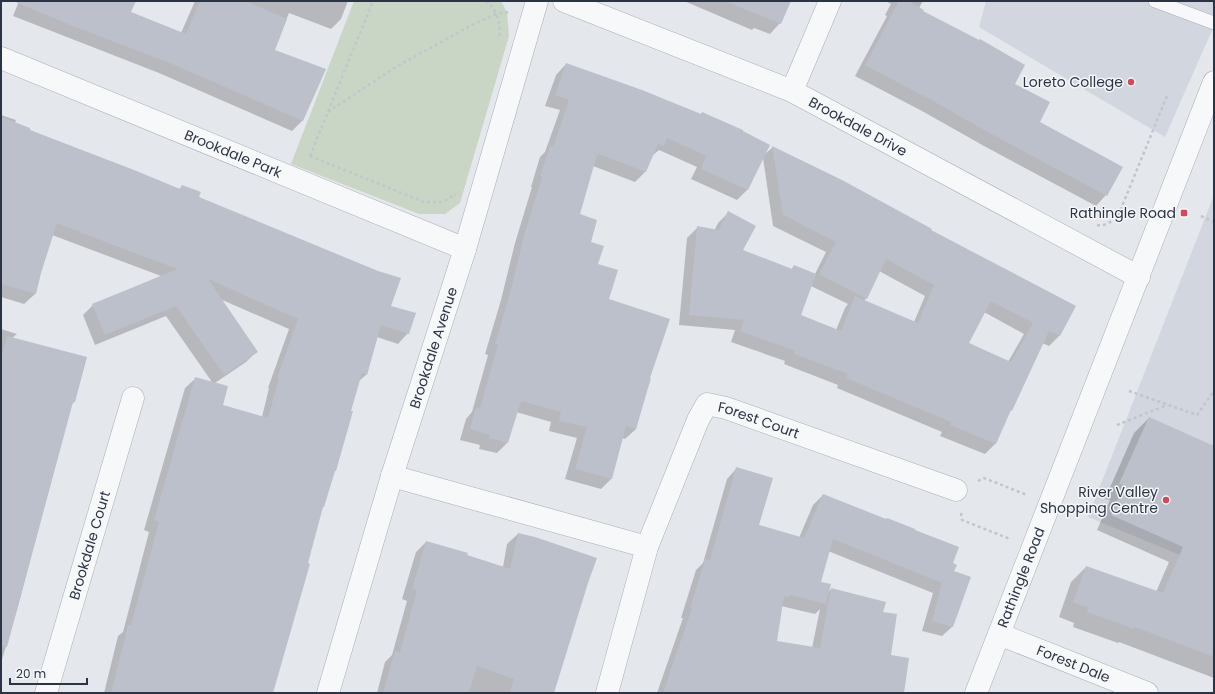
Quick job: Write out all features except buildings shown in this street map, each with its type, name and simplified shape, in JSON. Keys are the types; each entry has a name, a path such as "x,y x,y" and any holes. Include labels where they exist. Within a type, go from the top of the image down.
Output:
{"street":[{"name":"Brookdale Drive","path":"564,1 792,91 1139,277"},
{"path":"792,91 830,1"},
{"name":"Brookdale Avenue","path":"328,693 392,476 465,249 536,5"},
{"name":"Brookdale Park","path":"1,58 465,249"},
{"name":"Rathingle Road","path":"976,693 1214,82"},
{"name":"Brookdale Court","path":"46,693 134,398"},
{"name":"Forest Court","path":"607,693 648,547 698,420 707,404 733,411 956,490"},
{"path":"392,476 648,547"},
{"name":"Forest Dale","path":"999,634 1146,693"}],"lane":[{"path":"1155,1 1214,23"}],"path":[{"path":"373,1 310,156 424,202 443,202 457,193"},
{"path":"486,1 496,14 501,30 498,44"},
{"path":"328,112 394,68 470,26 496,14 536,5"},
{"path":"1094,225 1101,226 1110,223 1118,216 1167,96"},
{"path":"1201,216 1214,222"},
{"path":"1129,391 1197,415 1214,391"},
{"path":"1117,425 1168,405"},
{"path":"1033,548 962,520 956,490 984,478 1050,504"}],"shaded area":[{"name":"Loreto College","path":"986,1 1214,1 1214,26 1165,137 979,27"},
{"path":"1214,195 1214,569 1088,517"}],"green space":[{"path":"354,1 501,1 507,12 509,36 460,203 445,214 419,214 291,164"}],"place":[{"name":"Loreto College","path":"1131,82"},
{"name":"Rathingle Road","path":"1184,213"},
{"name":"River Valley Shopping Centre","path":"1166,500"}]}
